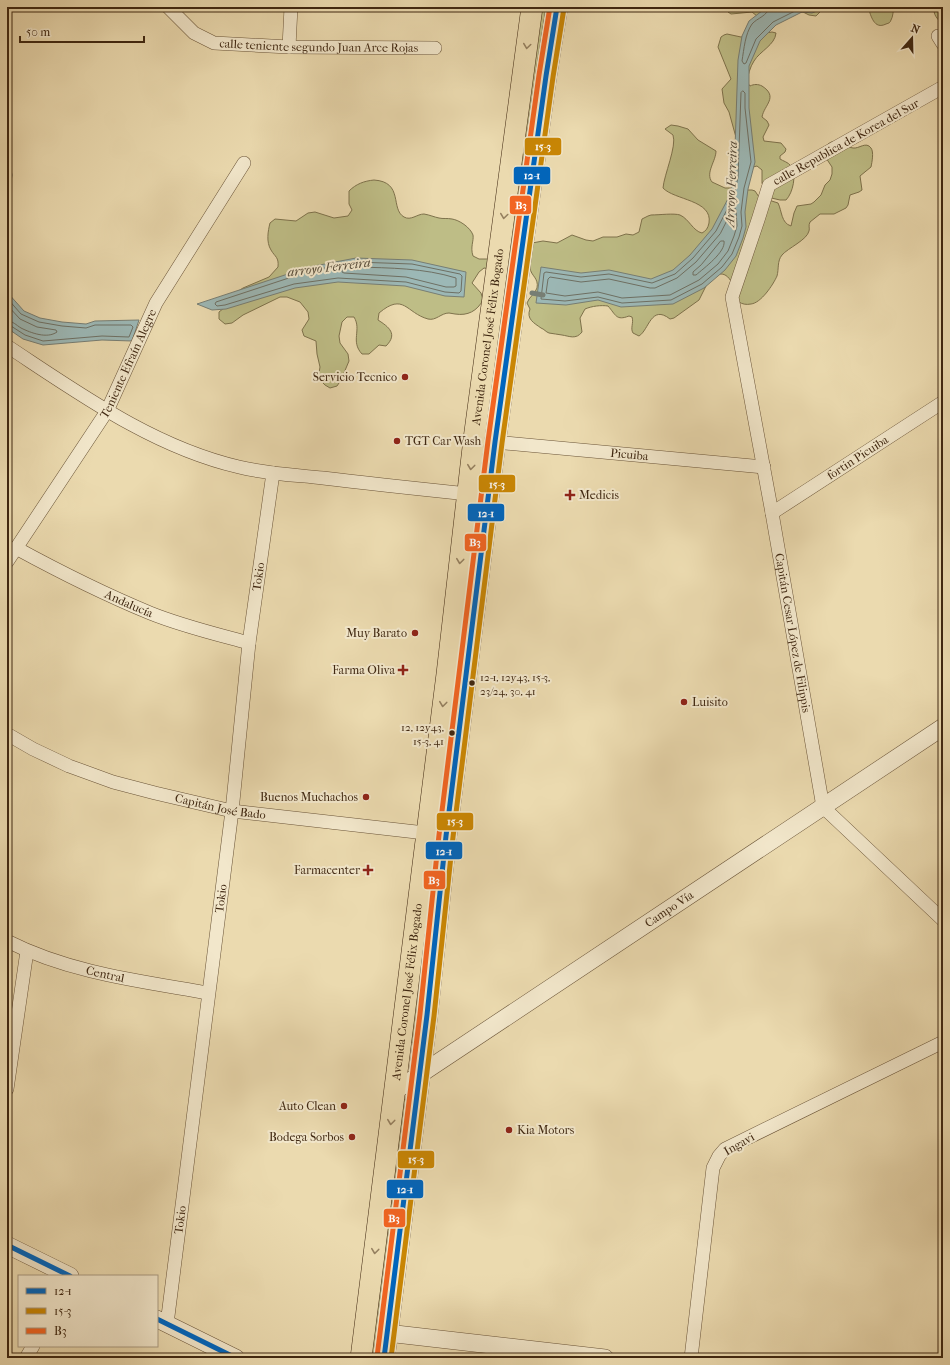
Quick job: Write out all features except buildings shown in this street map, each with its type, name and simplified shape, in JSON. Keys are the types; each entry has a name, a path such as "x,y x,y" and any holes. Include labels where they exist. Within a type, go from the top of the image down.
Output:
{"main road":[{"name":"Avenida Coronel José Félix Bogado","path":"456,675 468,494 532,7"},
{"name":"Avenida Coronel José Félix Bogado","path":"358,1353 395,1091 436,835 456,675 495,442 557,7"},
{"name":"Avenida Coronel José Félix Bogado","path":"384,1358 427,1015 436,835"}],"street":[{"name":"calle teniente segundo Juan Arce Rojas","path":"168,7 194,33 214,43 289,47 435,48"},
{"path":"289,47 291,7"},
{"name":"calle Republica de Korea del Sur","path":"732,297 769,185 943,87"},
{"name":"Teniente Efraín Alegre","path":"7,562 107,411 156,303 244,162"},
{"name":"Capitán Cesar López de Filippis","path":"732,297 764,467 823,807"},
{"path":"7,346 107,411 154,437 194,453 239,467 273,473 468,494"},
{"name":"fortin Picuiba","path":"772,513 943,402"},
{"name":"Picuiba","path":"495,442 764,467"},
{"name":"Tokio","path":"162,1322 232,811 249,643 273,473"},
{"name":"Andalucía","path":"16,548 76,580 151,613 249,643"},
{"name":"Campo Vía","path":"395,1091 943,727"},
{"name":"Capitán José Bado","path":"7,734 33,749 69,766 113,782 232,811 436,835"},
{"path":"823,807 943,920"},
{"name":"Central","path":"7,941 27,951 67,965 109,976 208,993"},
{"path":"7,1089 27,951"},
{"name":"Ingavi","path":"691,1358 713,1168 719,1156 725,1149 943,1042"},
{"path":"7,1245 68,1275"},
{"path":"162,1322 236,1358"},
{"path":"387,1333 605,1358"},
{"path":"26,1358 32,1347"}],"shaded area":[{"path":"541,7 546,7 502,319 438,809 497,319"},
{"path":"725,7 825,7 816,16 803,12 757,16 752,12 731,14"},
{"path":"868,7 894,7 890,22 882,25 876,24"},
{"path":"934,7 943,7 943,23 936,16"},
{"path":"772,32 776,33 773,41 754,61 749,71 747,82 750,86 756,84 762,86 767,90 770,97 762,117 769,125 763,137 764,141 781,143 786,149 780,156 780,159 791,166 793,169 794,178 791,193 786,200 767,197 762,183 762,170 757,166 753,167 737,141 729,112 724,103 722,89 731,79 718,47 721,37 727,34 741,37"},
{"path":"671,125 688,129 698,140 716,151 710,171 710,178 712,182 725,188 752,190 755,191 759,197 778,203 785,222 791,226 797,206 811,204 814,202 821,195 825,185 830,180 832,167 826,158 827,145 831,142 837,141 853,148 865,145 869,146 872,152 871,167 860,176 862,190 850,195 846,208 834,214 820,214 810,222 808,234 805,238 782,255 779,260 777,276 770,289 755,303 743,304 739,302 735,289 728,277 720,274 710,278 699,300 674,318 670,319 659,314 654,316 639,336 632,331 632,317 629,316 621,318 617,316 608,306 594,306 585,309 580,318 582,332 575,337 547,332 533,322 529,315 530,309 527,303 537,288 536,279 529,265 532,243 543,241 557,243 572,235 593,241 603,237 617,237 626,234 633,235 639,232 642,219 651,215 677,214 686,219 699,232 702,233 706,230 709,223 709,215 705,210 692,201 668,192 663,188 674,140 673,135 665,129"},
{"path":"374,180 383,182 393,190 400,213 404,217 412,218 424,214 455,220 464,224 473,235 473,256 479,259 493,259 491,269 484,268 479,272 472,283 481,293 483,300 472,312 464,314 446,313 436,318 428,319 400,304 394,304 387,307 379,313 378,320 386,325 391,331 392,334 390,342 386,346 379,345 369,354 362,354 359,349 356,340 356,322 354,317 347,317 342,322 339,336 340,343 348,354 349,361 337,386 330,388 320,380 320,367 316,341 304,336 302,330 309,319 308,312 300,302 287,297 280,297 243,315 232,323 225,324 219,319 219,312 229,304 237,292 269,277 278,267 277,259 268,244 270,223 275,219 296,221 308,213 315,212 334,218 348,216 352,210 349,204 349,191 360,183"},
{"path":"434,852 414,1043 413,1043 411,1042"},
{"path":"404,1099 407,1100 376,1358 371,1358"}],"water":[{"path":"767,7 827,7 812,13 802,12 776,25 760,41 749,66 749,108 755,162 748,189 745,212 746,227 736,256 725,270 704,288 673,304 621,307 598,300 566,305 536,303 541,267 581,273 609,270 651,279 673,270 690,255 712,229 730,195 734,177 738,60 742,36 749,21"},
{"path":"7,148 12,175 7,209"},
{"name":"arroyo Ferreira","path":"356,258 412,260 466,272 464,297 445,296 405,286 338,282 295,288 226,309 212,310 197,304 309,267"},
{"path":"7,292 24,311 40,318 86,324 95,321 139,320 132,341 102,340 43,345 23,339 7,328"}],"waterway":[{"name":"Arroyo Ferreira","path":"532,293 543,295"}],"transit line":[{"name":"B3","path":"377,1357 420,1014 439,835 488,441 539,75 550,7"},
{"name":"12-1","path":"384,1358 427,1015 446,836 495,442 557,7"},
{"name":"15-3","path":"391,1358 434,1016 453,837 502,443 564,8"},
{"name":"12-1","path":"7,1245 68,1275"},
{"name":"12-1","path":"158,1319 236,1358"}],"place":[{"name":"Servicio Tecnico","path":"405,377"},
{"name":"TGT Car Wash","path":"397,441"},
{"name":"Medicis","path":"570,495"},
{"name":"Muy Barato","path":"415,633"},
{"name":"Farma Oliva","path":"403,670"},
{"name":"12-1, 12y43, 15-3, 23/24, 30, 41","path":"472,683"},
{"name":"Luisito","path":"684,702"},
{"name":"12, 12y43, 15-3, 41","path":"452,733"},
{"name":"Buenos Muchachos","path":"366,797"},
{"name":"Farmacenter","path":"368,870"},
{"name":"Auto Clean","path":"344,1106"},
{"name":"Kia Motors","path":"509,1130"},
{"name":"Bodega Sorbos","path":"352,1137"}]}
